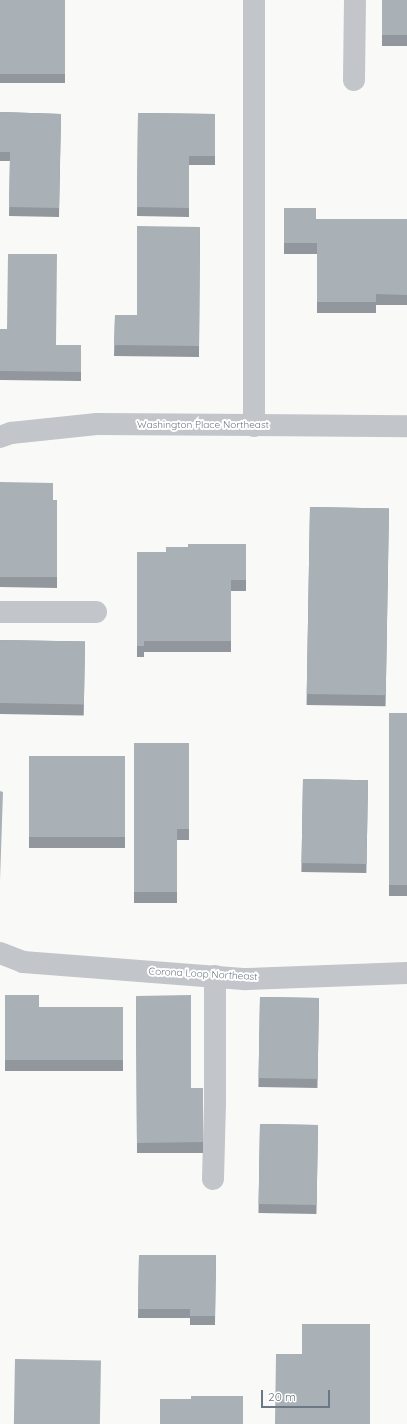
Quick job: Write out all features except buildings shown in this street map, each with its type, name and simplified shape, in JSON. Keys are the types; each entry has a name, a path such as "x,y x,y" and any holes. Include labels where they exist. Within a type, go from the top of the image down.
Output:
{"street":[{"path":"254,0 254,426"},
{"path":"354,80 356,0"},
{"name":"Washington Place Northeast","path":"0,438 11,433 97,424 407,426"},
{"path":"0,612 96,612"},
{"name":"Corona Loop Northeast","path":"0,953 23,962 246,978 407,972"},
{"path":"213,1179 215,1104 215,976"}]}
